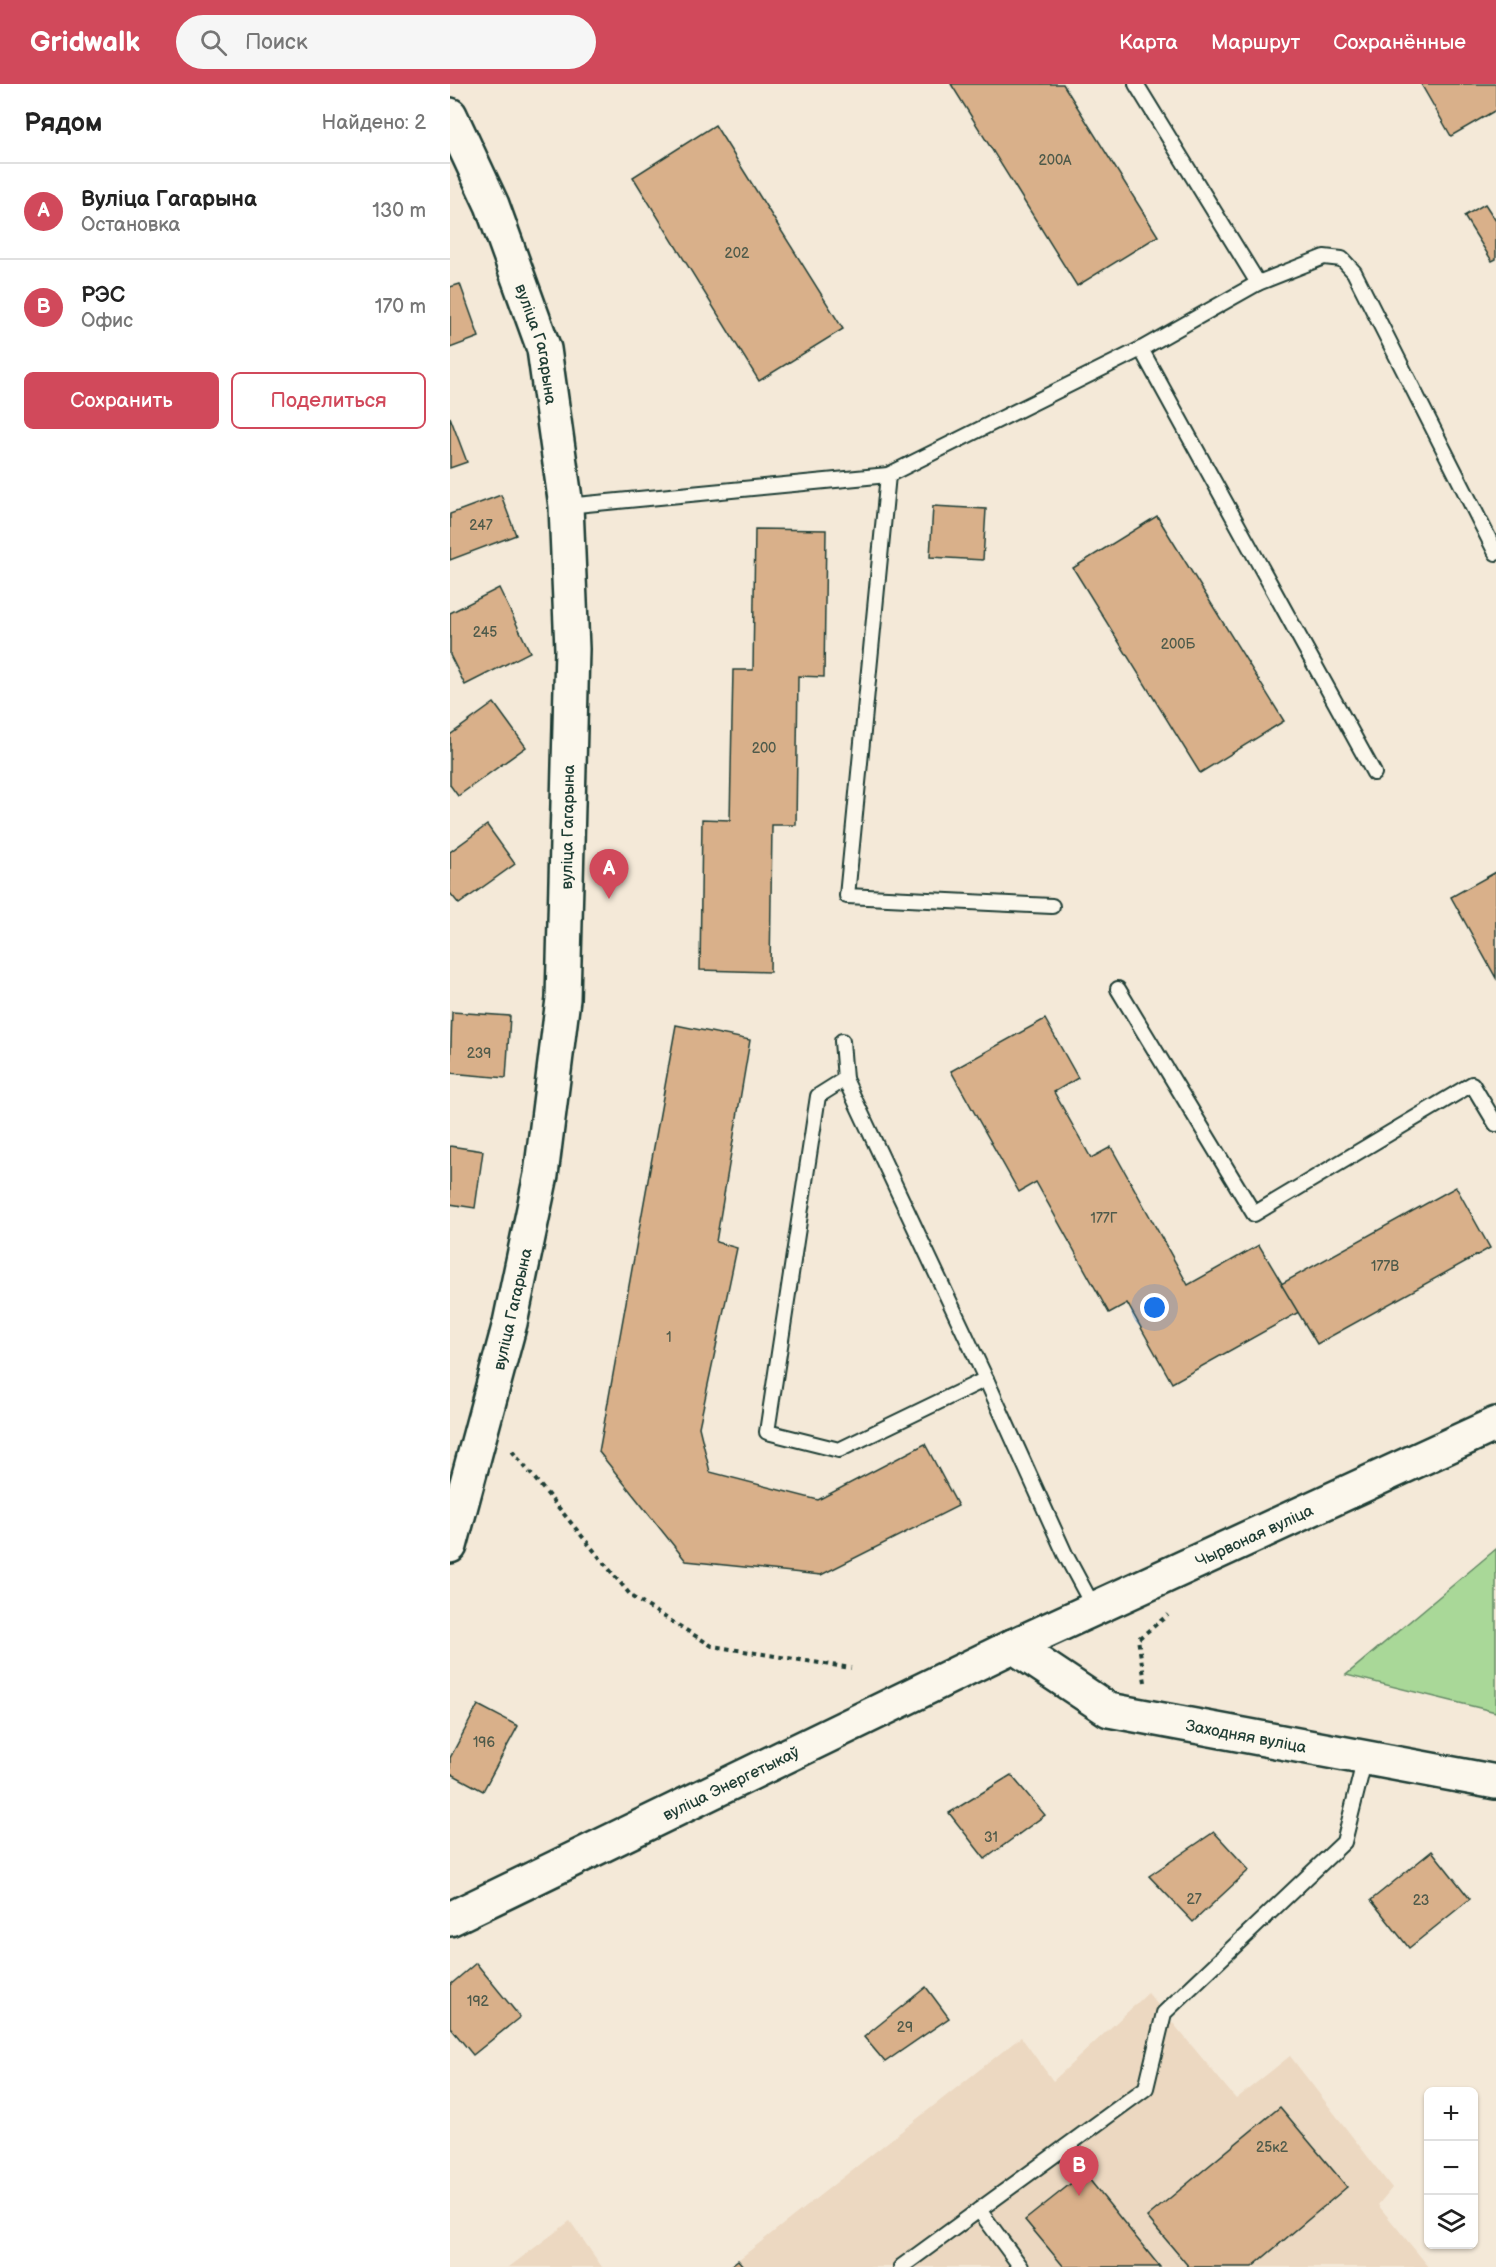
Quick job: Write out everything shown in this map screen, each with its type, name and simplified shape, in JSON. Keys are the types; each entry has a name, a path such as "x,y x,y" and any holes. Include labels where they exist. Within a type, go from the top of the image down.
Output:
{"street":[{"name":"вуліца Гагарына","path":"450,115 492,205 544,349 566,506 572,649 563,999 541,1175 510,1323 450,1546"},
{"name":"Чырвоная вуліца","path":"1013,1646 1496,1424"},
{"name":"Заходняя вуліца","path":"1013,1646 1109,1710 1496,1782"},
{"name":"вуліца Энергетыкаў","path":"450,1918 1013,1646"}],"lane":[{"path":"1136,84 1258,283"},
{"path":"566,506 888,475 1141,349 1258,283 1324,258 1342,259 1354,272 1496,554"},
{"path":"1141,349 1374,773"},
{"path":"888,475 847,896 1052,906"},
{"path":"1118,988 1254,1214 1472,1084 1496,1124"},
{"path":"842,1041 845,1078 1065,1554 1094,1608"},
{"path":"845,1078 818,1096 767,1432 838,1450 986,1379"},
{"path":"901,2267 1146,2088 1164,2013 1344,1842 1365,1758"},
{"path":"979,2210 1021,2267"}],"path":[{"path":"486,1418 632,1597 712,1646 851,1668"},
{"path":"1145,1683 1138,1639 1171,1614"}],"shaded area":[{"path":"1148,1993 1236,2099 1290,2056 1392,2188 1378,2205 1429,2267 729,2267 1021,2037 1053,2081"},
{"path":"570,2221 602,2267 509,2267"}],"green space":[{"path":"1496,1549 1496,1712 1346,1675"}],"building":[{"path":"951,84 1063,84 1158,236 1077,286"},
{"path":"1421,84 1496,84 1496,110 1451,136"},
{"path":"715,125 843,329 759,381 633,177"},
{"path":"1485,204 1496,221 1496,259 1492,261 1464,216"},
{"path":"460,284 479,337 450,348 450,287"},
{"path":"450,417 467,462 450,468"},
{"path":"501,495 516,535 450,560 450,514"},
{"path":"933,506 986,509 983,560 930,557"},
{"path":"1157,516 1284,721 1200,773 1073,568"},
{"path":"755,529 826,530 824,677 798,676 796,825 772,825 770,972 700,970 702,819 730,820 733,670 753,670"},
{"path":"499,588 530,652 465,685 450,655 450,613"},
{"path":"494,703 526,747 458,796 450,785 450,735"},
{"path":"487,825 515,864 459,904 450,893 450,852"},
{"path":"1496,872 1496,978 1451,897"},
{"path":"452,1012 510,1016 506,1078 450,1073"},
{"path":"1045,1019 1078,1078 1054,1092 1091,1158 1111,1147 1188,1285 1259,1245 1299,1312 1172,1383 1127,1303 1109,1313 1036,1182 1019,1192 951,1071"},
{"path":"676,1025 750,1040 716,1242 737,1248 699,1427 710,1472 818,1500 925,1444 958,1506 821,1575 686,1561 599,1452"},
{"path":"450,1146 483,1151 475,1208 450,1204"},
{"path":"1456,1187 1490,1248 1317,1344 1281,1284"},
{"path":"478,1705 518,1726 483,1791 450,1773 450,1758"},
{"path":"1011,1775 1045,1815 985,1859 949,1813"},
{"path":"1214,1832 1249,1870 1193,1922 1149,1876"},
{"path":"1432,1851 1470,1899 1409,1948 1371,1900"},
{"path":"476,1963 520,2017 473,2055 450,2027 450,1985"},
{"path":"926,1987 949,2018 885,2062 864,2037"},
{"path":"1280,2107 1347,2187 1252,2267 1189,2267 1147,2217"},
{"path":"1084,2173 1160,2267 1064,2267 1025,2220"},
{"path":"738,2260 744,2267 729,2267"}],"place":[{"name":"Вуліца Гагарына","path":"609,899"},
{"name":"РЭС","path":"1079,2196"}]}
